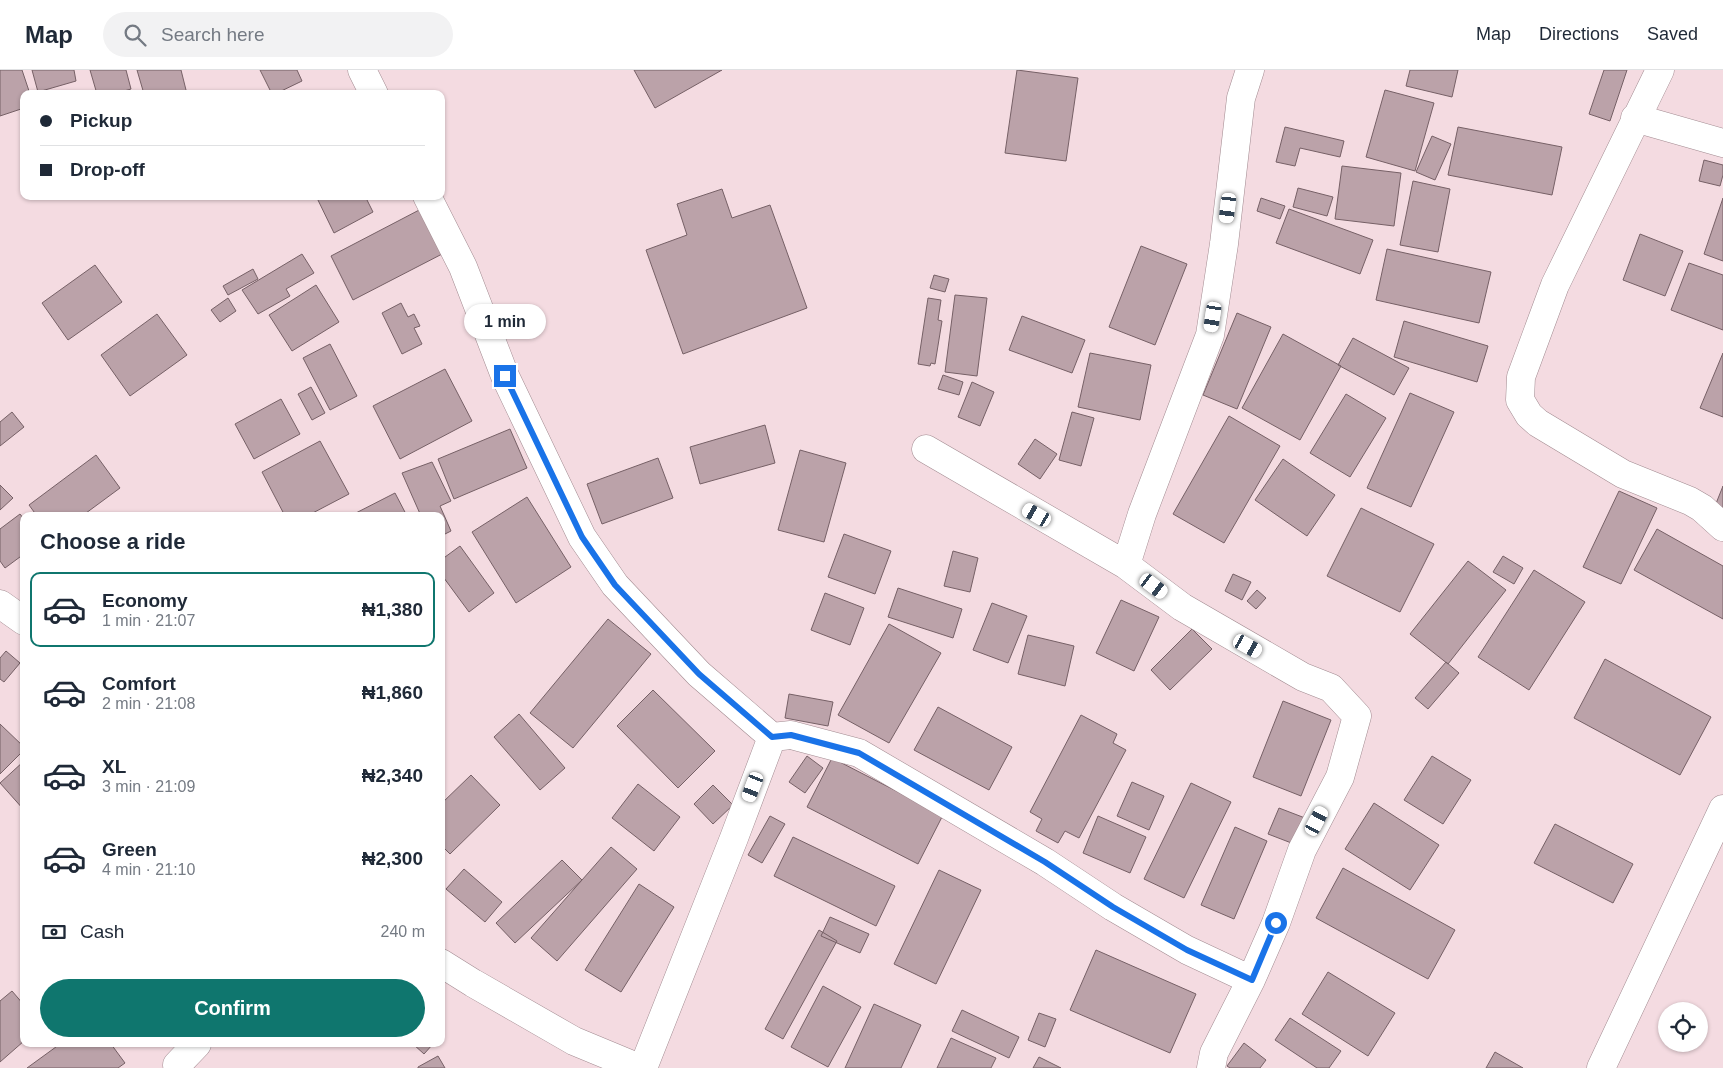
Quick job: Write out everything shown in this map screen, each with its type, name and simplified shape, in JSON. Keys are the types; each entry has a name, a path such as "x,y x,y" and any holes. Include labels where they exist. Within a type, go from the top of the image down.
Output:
{"street":[{"path":"362,70 372,90"},
{"path":"1126,565 1142,514 1210,335 1224,244 1241,98 1250,70"},
{"path":"1660,70 1555,285 1521,377 1520,400 1529,415 1538,423 1623,474 1690,501 1702,508 1723,526"},
{"path":"1636,118 1723,143"},
{"path":"429,200 463,268 505,376 582,537 615,585 699,674 772,737 791,735 859,753 1045,862 1113,907 1187,950 1252,980"},
{"path":"926,450 1126,565 1182,607 1303,677 1331,688 1357,716 1340,778 1302,850 1276,923 1252,980 1214,1053 1211,1068"},
{"path":"0,604 20,618"},
{"path":"643,1068 772,737"},
{"path":"1600,1068 1723,810"},
{"path":"445,966 574,1042 639,1068"},
{"path":"177,1065 194,1047"}],"building":[{"path":"0,70 22,70 29,90 20,90 20,109 0,116"},
{"path":"32,70 74,70 76,81 45,90 37,90"},
{"path":"90,70 126,70 131,89 96,90"},
{"path":"137,70 181,70 186,90 143,90"},
{"path":"260,70 297,70 302,81 283,90 270,90"},
{"path":"634,70 722,70 655,108"},
{"path":"1017,70 1078,78 1066,161 1005,153"},
{"path":"1410,70 1458,70 1452,97 1406,86"},
{"path":"1604,70 1627,70 1610,121 1589,114"},
{"path":"1385,90 1434,103 1415,171 1366,157"},
{"path":"1285,127 1344,141 1340,157 1300,148 1295,166 1276,162"},
{"path":"1458,127 1562,147 1552,195 1448,175"},
{"path":"1432,136 1451,144 1435,180 1416,172"},
{"path":"1704,160 1723,165 1720,186 1699,181"},
{"path":"1342,166 1401,173 1394,226 1335,219"},
{"path":"1413,181 1450,189 1438,252 1400,245"},
{"path":"1298,188 1333,197 1327,216 1293,207"},
{"path":"722,189 732,218 770,205 807,308 683,354 646,250 687,235 677,204"},
{"path":"1261,198 1285,206 1280,219 1257,211"},
{"path":"1723,198 1723,261 1704,254"},
{"path":"318,200 367,200 373,212 334,233"},
{"path":"423,208 446,252 353,300 331,256"},
{"path":"1289,209 1373,240 1360,274 1276,243"},
{"path":"1640,234 1683,251 1665,296 1623,280"},
{"path":"1141,246 1187,264 1155,345 1109,327"},
{"path":"1387,249 1491,272 1479,323 1376,300"},
{"path":"302,254 314,273 286,289 290,296 258,314 242,290"},
{"path":"1689,263 1723,275 1723,330 1671,310"},
{"path":"95,265 122,302 68,340 42,303"},
{"path":"253,269 258,279 228,295 223,286"},
{"path":"934,275 949,279 945,292 930,288"},
{"path":"316,285 339,322 292,351 269,315"},
{"path":"955,295 987,298 977,376 945,372"},
{"path":"228,298 236,311 220,322 211,310"},
{"path":"928,298 941,300 938,320 942,321 935,364 931,363 930,366 918,364"},
{"path":"401,303 408,317 414,314 420,326 414,328 422,344 402,354 382,313"},
{"path":"1237,313 1271,327 1237,409 1203,395"},
{"path":"157,314 187,355 130,396 101,355"},
{"path":"1022,316 1085,340 1072,373 1009,350"},
{"path":"1404,321 1488,346 1477,382 1394,357"},
{"path":"1283,334 1341,366 1300,440 1242,408"},
{"path":"1353,338 1409,368 1394,395 1338,365"},
{"path":"330,344 357,396 330,410 303,358"},
{"path":"1090,353 1151,365 1140,420 1078,407"},
{"path":"1723,353 1723,417 1700,408"},
{"path":"445,369 472,421 400,459 373,406"},
{"path":"943,375 963,382 959,395 938,389"},
{"path":"972,382 994,392 980,426 958,417"},
{"path":"311,387 325,413 312,420 298,394"},
{"path":"1410,393 1454,412 1411,507 1367,488"},
{"path":"1346,394 1386,418 1350,477 1310,453"},
{"path":"281,399 300,434 254,459 235,424"},
{"path":"12,412 24,427 0,446 0,422"},
{"path":"1072,412 1094,418 1081,466 1059,460"},
{"path":"1229,416 1280,446 1224,543 1173,514"},
{"path":"765,425 775,463 700,484 690,447"},
{"path":"510,429 527,468 454,499 438,459"},
{"path":"1035,439 1057,454 1040,479 1018,464"},
{"path":"320,441 349,494 315,512 283,512 262,472"},
{"path":"800,450 846,463 824,542 778,530"},
{"path":"96,455 120,488 87,512 34,512 29,505"},
{"path":"658,458 673,498 602,524 587,484"},
{"path":"1283,459 1335,495 1307,536 1255,500"},
{"path":"432,462 451,501 440,506 443,512 419,512 402,473"},
{"path":"0,485 13,498 0,510"},
{"path":"1723,486 1723,509 1715,506"},
{"path":"1619,491 1657,508 1621,584 1583,567"},
{"path":"395,493 405,512 358,512"},
{"path":"527,497 571,567 516,603 472,532"},
{"path":"1361,508 1434,544 1400,612 1327,576"},
{"path":"20,514 20,557 5,568 0,561 0,529"},
{"path":"445,517 451,531 445,534"},
{"path":"1657,529 1723,566 1723,619 1634,570"},
{"path":"844,534 891,551 875,594 828,577"},
{"path":"460,546 494,593 469,612 445,579 445,557"},
{"path":"953,551 978,558 970,592 944,586"},
{"path":"1503,556 1523,568 1514,584 1493,572"},
{"path":"1468,561 1506,590 1448,664 1410,634"},
{"path":"1534,570 1585,602 1529,690 1478,657"},
{"path":"1233,574 1251,582 1242,600 1225,591"},
{"path":"898,588 962,609 953,638 888,617"},
{"path":"1257,590 1266,598 1256,609 1247,601"},
{"path":"825,593 864,608 850,645 811,630"},
{"path":"1121,600 1159,617 1134,671 1096,653"},
{"path":"992,603 1027,616 1008,663 973,650"},
{"path":"608,619 651,654 573,748 530,713"},
{"path":"889,624 941,653 889,743 838,715"},
{"path":"1192,629 1212,649 1170,690 1151,670"},
{"path":"1028,635 1074,646 1065,686 1018,674"},
{"path":"6,651 20,663 4,682 0,679 0,658"},
{"path":"1605,659 1711,717 1680,775 1574,718"},
{"path":"1446,662 1459,673 1428,709 1415,698"},
{"path":"653,690 715,751 678,788 617,726"},
{"path":"789,694 833,702 828,726 785,718"},
{"path":"1283,701 1331,720 1301,796 1253,777"},
{"path":"938,707 1012,747 989,790 914,750"},
{"path":"519,714 565,768 540,790 494,737"},
{"path":"1081,715 1117,734 1113,743 1126,750 1079,838 1065,831 1058,843 1036,831 1042,819 1030,812"},
{"path":"0,724 20,743 20,754 0,774"},
{"path":"807,756 823,768 805,793 789,782"},
{"path":"1432,756 1471,780 1443,824 1404,800"},
{"path":"832,758 943,815 918,864 807,807"},
{"path":"20,765 20,806 0,783"},
{"path":"471,775 500,805 450,854 445,849 445,800"},
{"path":"1132,782 1164,796 1149,830 1117,816"},
{"path":"1191,783 1231,802 1184,898 1144,879"},
{"path":"638,784 680,817 654,851 612,818"},
{"path":"713,785 733,805 713,824 694,804"},
{"path":"1374,803 1439,845 1410,890 1345,849"},
{"path":"1279,808 1305,818 1294,844 1268,834"},
{"path":"770,816 785,824 762,863 748,855"},
{"path":"1098,816 1146,837 1130,873 1083,853"},
{"path":"1555,824 1633,864 1613,903 1534,863"},
{"path":"1235,827 1267,841 1234,919 1201,905"},
{"path":"793,837 895,886 876,926 774,876"},
{"path":"611,847 637,869 557,961 531,938"},
{"path":"562,860 582,880 515,943 496,923"},
{"path":"1343,868 1455,930 1428,979 1316,918"},
{"path":"464,869 502,902 485,922 446,889"},
{"path":"939,870 981,890 936,984 894,964"},
{"path":"639,884 674,907 621,992 585,970"},
{"path":"830,917 869,934 860,953 821,936"},
{"path":"819,930 837,941 783,1039 765,1029"},
{"path":"1096,950 1196,994 1170,1053 1070,1010"},
{"path":"1328,972 1395,1013 1368,1056 1302,1014"},
{"path":"823,986 861,1007 828,1067 791,1047"},
{"path":"12,991 20,1000 20,1044 0,1062 0,1001"},
{"path":"874,1004 921,1025 901,1068 845,1068"},
{"path":"962,1010 1019,1037 1009,1058 952,1031"},
{"path":"1039,1013 1056,1019 1045,1047 1028,1040"},
{"path":"1290,1018 1341,1051 1329,1068 1317,1068 1275,1040"},
{"path":"951,1038 996,1058 991,1068 937,1068"},
{"path":"1244,1043 1266,1060 1260,1068 1230,1068 1227,1066"},
{"path":"56,1047 113,1047 125,1063 118,1068 27,1068"},
{"path":"416,1047 430,1047 424,1054"},
{"path":"1495,1052 1523,1068 1486,1068"},
{"path":"438,1056 445,1068 418,1068 418,1067"},
{"path":"1039,1057 1061,1068 1033,1068"}],"route":[{"path":"505,376 582,537 615,585 699,674 772,737 791,735 859,753 1045,862 1113,907 1187,950 1252,980 1276,923"}]}
